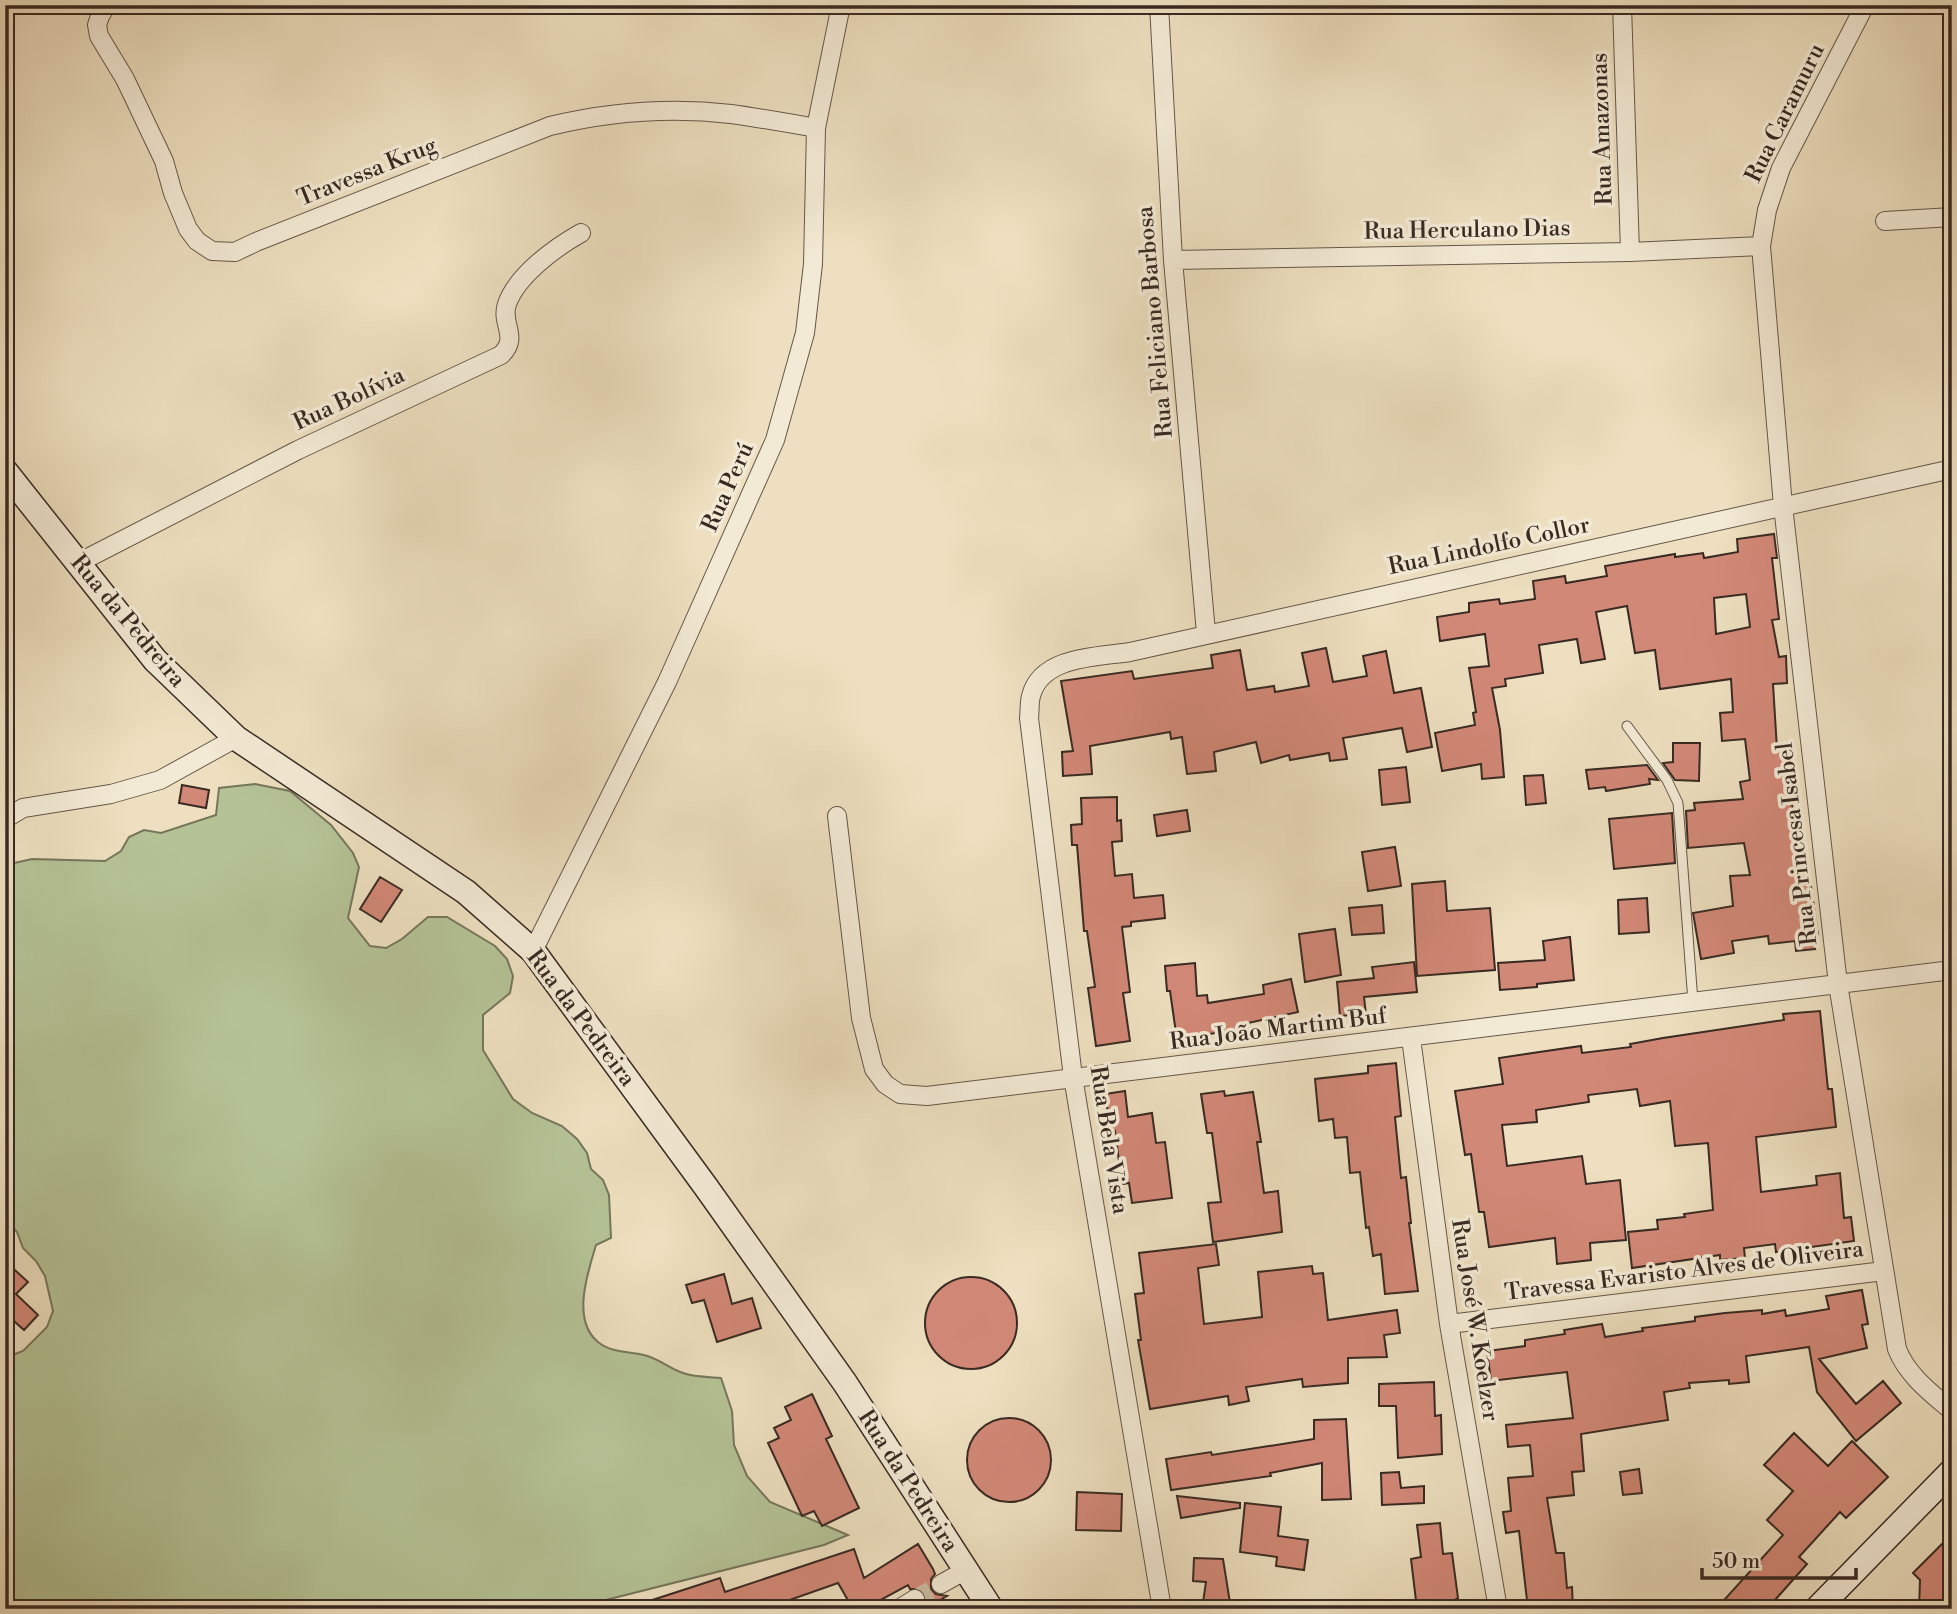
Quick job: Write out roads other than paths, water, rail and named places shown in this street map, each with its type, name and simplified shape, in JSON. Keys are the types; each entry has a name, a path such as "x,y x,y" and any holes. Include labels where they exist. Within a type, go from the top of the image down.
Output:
{"street":[{"name":"Travessa Krug","path":"107,5 97,26 99,36 125,79 164,160 173,193 188,229 197,241 212,251 235,253 256,242 550,126 593,116 679,111 729,114 816,128"},
{"name":"Rua Perú","path":"533,951 667,682 775,440 805,333 813,264 816,128 841,5"},
{"name":"Rua Feliciano Barbosa","path":"1159,5 1173,260 1206,634"},
{"name":"Rua Amazonas","path":"1622,5 1630,252"},
{"name":"Rua Caramuru","path":"1761,246 1767,210 1781,168 1865,5"},
{"path":"1885,221 1952,218"},
{"name":"Rua Bolívia","path":"78,563 298,450 500,355 507,349 510,340 505,316 512,293 543,257 581,233"},
{"name":"Rua Herculano Dias","path":"1173,260 1630,252 1761,246"},
{"name":"Rua Princesa Isabel","path":"1761,246 1783,506 1838,984 1884,1271 1899,1356 1925,1388 1952,1411"},
{"name":"Rua Lindolfo Collor","path":"1040,678 1056,666 1952,469"},
{"name":"Rua da Pedreira","path":"5,471 155,660 236,738 466,892 533,951 845,1383 990,1609"},
{"name":"Rua Bela Vista","path":"1040,678 1031,696 1029,718 1073,1077 1162,1609"},
{"path":"5,819 23,808 111,794 160,780 236,738"},
{"name":"Rua João Martim Buf","path":"837,816 861,1018 874,1069 885,1084 900,1094 927,1096 1952,970"},
{"name":"Rua José W. Koelzer","path":"1411,1038 1449,1324 1498,1609"},
{"name":"Travessa Evaristo Alves de Oliveira","path":"1449,1324 1884,1271"},
{"path":"1817,1609 1952,1471"},
{"path":"942,1584 966,1570"},
{"path":"899,1609 915,1599"}],"lane":[{"path":"1627,726 1667,780 1678,803 1693,1002"}],"tunnel":[{"path":"915,1599 941,1584"}]}
